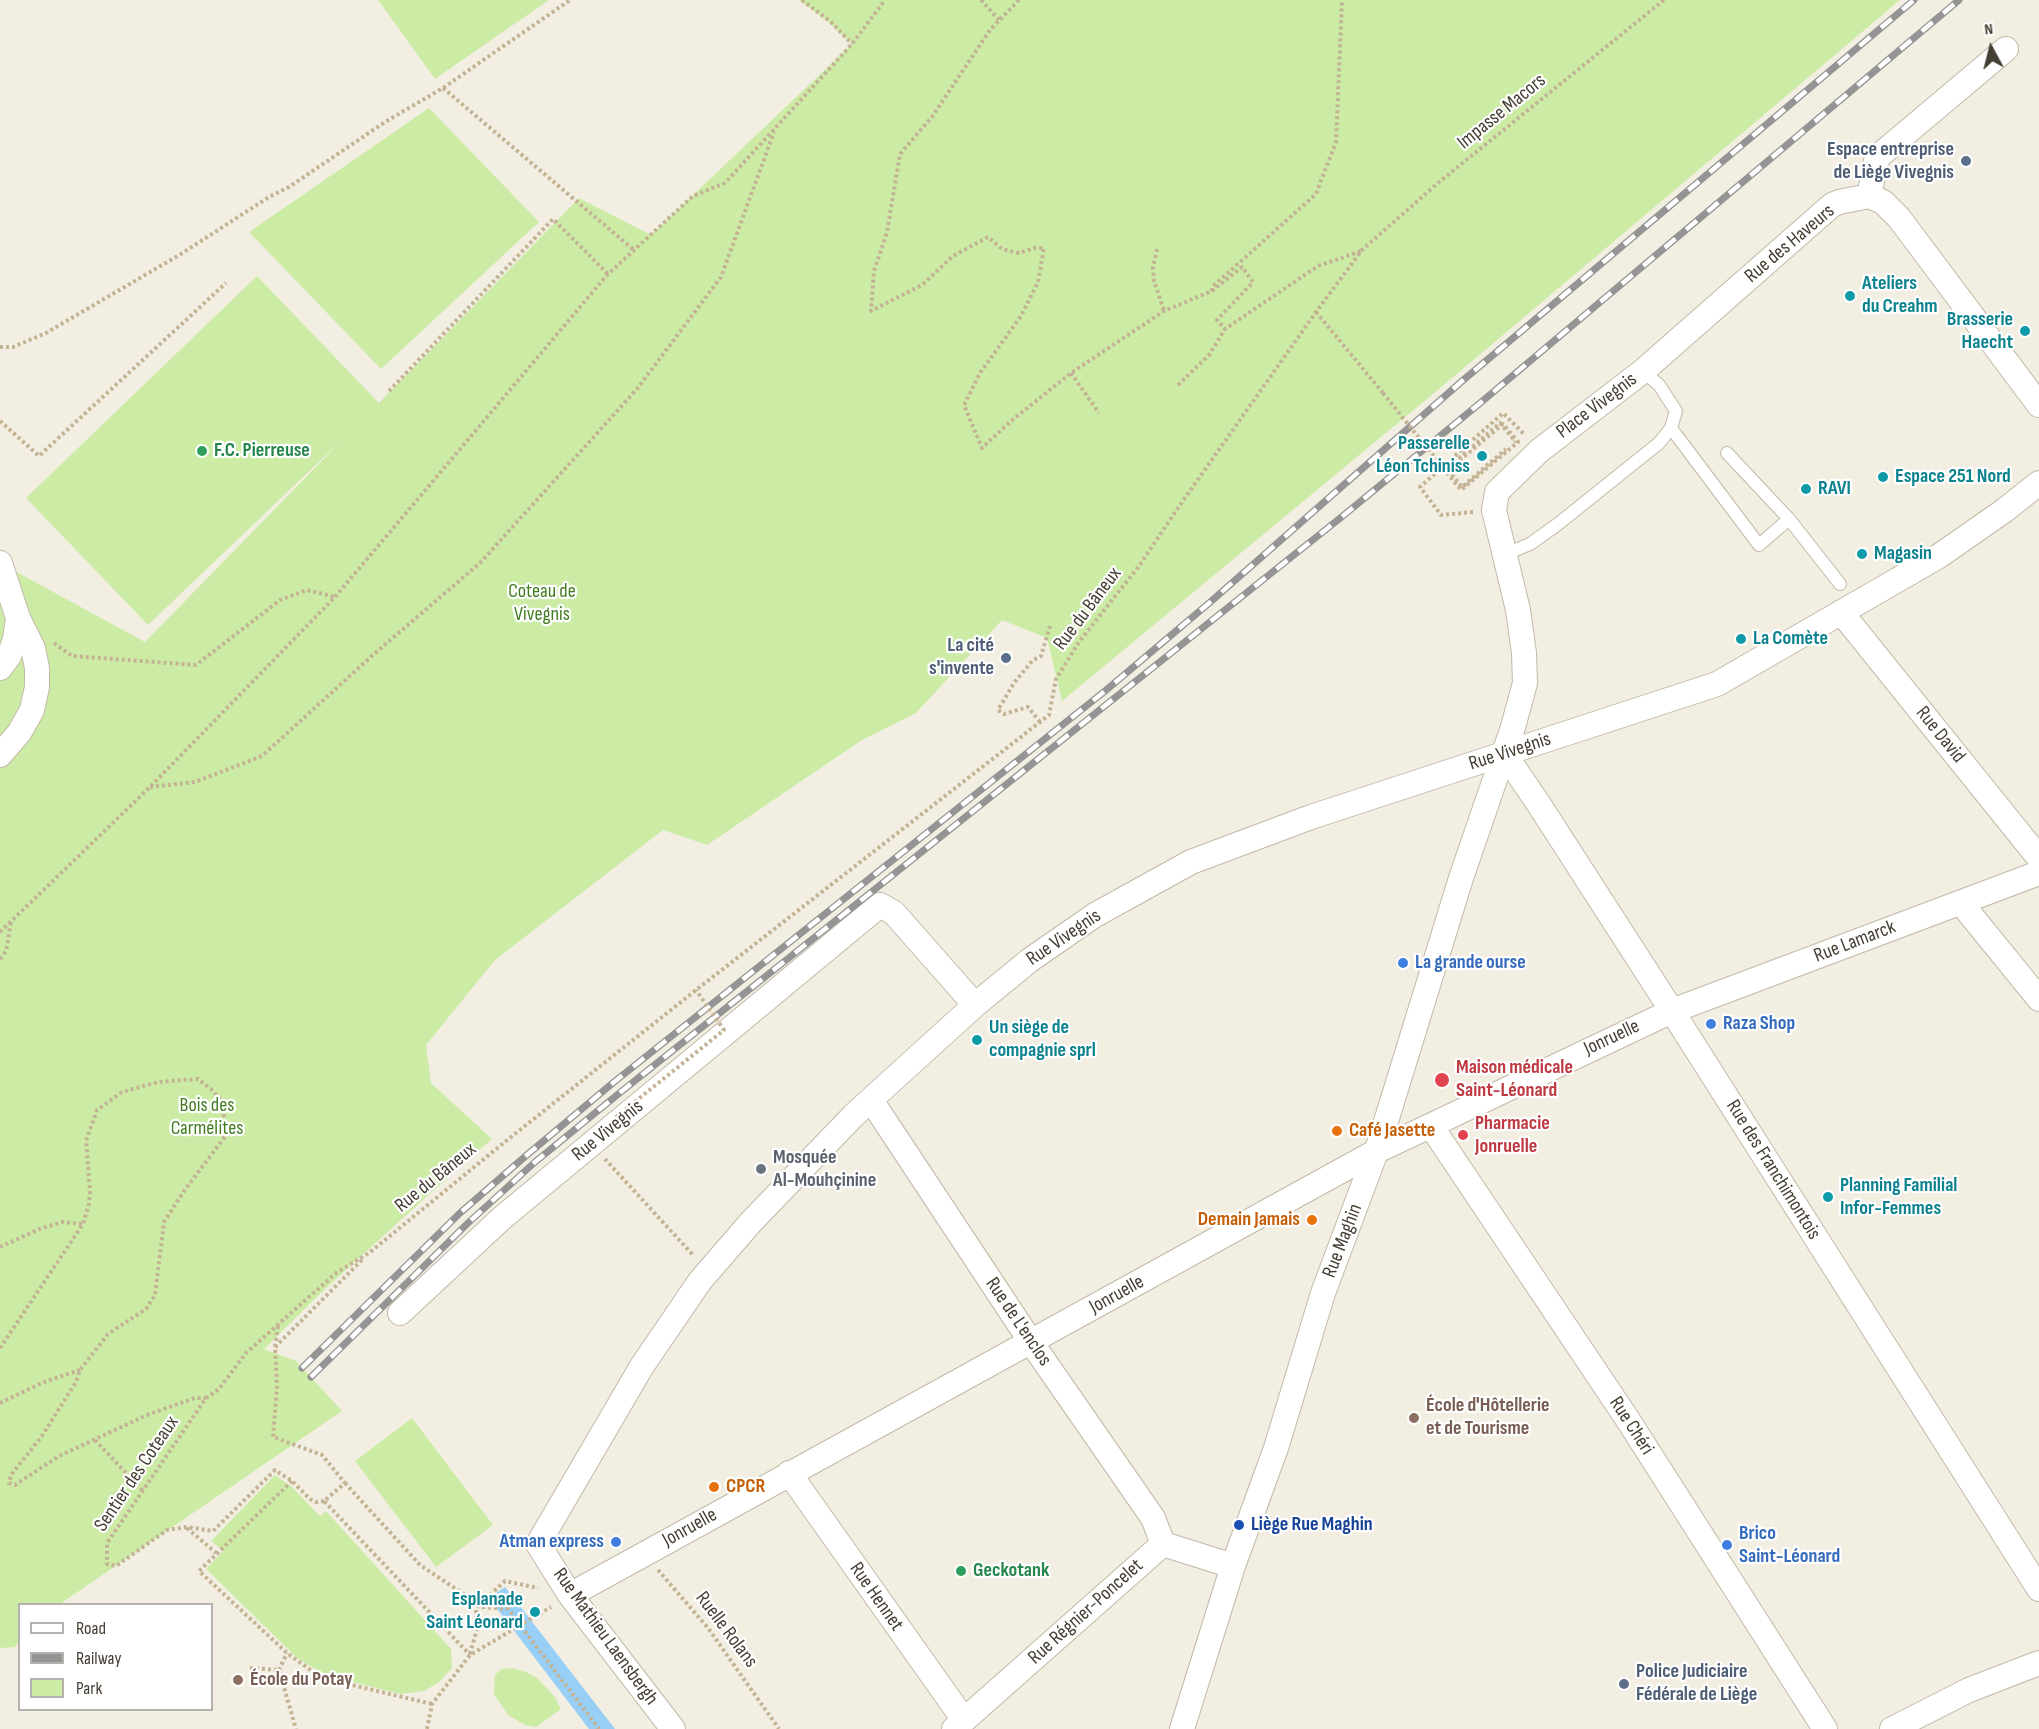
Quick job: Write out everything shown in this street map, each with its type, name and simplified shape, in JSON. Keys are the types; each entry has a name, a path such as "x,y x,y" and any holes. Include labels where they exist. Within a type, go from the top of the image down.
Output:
{"street":[{"path":"2006,49 1880,155 1876,161 1869,196 1882,202 1899,218 2039,405"},
{"name":"Rue des Haveurs","path":"1643,371 1832,205 1869,196"},
{"name":"Place Vivegnis","path":"1494,510 1497,492 1539,451 1643,371"},
{"name":"Rue Vivegnis","path":"538,1544 642,1366 708,1270 846,1123 975,1005 1030,960 1095,915 1191,862 1311,817 1717,684 1940,556 2039,483"},
{"path":"1494,510 1518,610 1524,653 1525,683 1504,753"},
{"path":"0,563 18,618 33,648 37,668 37,687 32,710 19,733 0,755"},
{"path":"0,601 18,618"},
{"name":"Rue David","path":"1841,612 2039,858"},
{"path":"0,668 9,656 15,639 18,618"},
{"name":"Rue des Franchimontois","path":"1504,753 1672,1011 2039,1589"},
{"name":"Rue Maghin","path":"1182,1729 1233,1566 1276,1448 1323,1293 1377,1151 1461,878 1504,753"},
{"name":"Rue Lamarck","path":"1672,1011 2039,873"},
{"path":"1961,903 2039,999"},
{"name":"Rue Vivegnis","path":"400,1313 502,1218 880,905 894,914 975,1005"},
{"name":"Jonruelle","path":"570,1596 645,1552 1377,1151 1672,1011"},
{"name":"Rue de L'enclos","path":"871,1100 1031,1342 1154,1518 1163,1544"},
{"name":"Rue Chéri","path":"1431,1126 1628,1420 1825,1729"},
{"name":"Rue Hennet","path":"789,1473 959,1725"},
{"name":"Rue Mathieu Laensbergh","path":"538,1544 570,1596 673,1729"},
{"path":"1163,1544 1233,1566"},
{"name":"Rue Régnier-Poncelet","path":"959,1725 1163,1544"},
{"path":"1892,1729 1969,1690 2039,1663"}],"lane":[{"name":"Place Vivegnis","path":"1643,371 1659,385 1676,411 1671,428"},
{"path":"1503,555 1530,544 1558,524 1659,443 1671,428 1759,544 1789,519"},
{"path":"1727,453 1789,519 1840,584"}],"path":[{"path":"0,347 13,347 28,342 122,290 443,88 570,0"},
{"path":"802,0 831,22 852,44"},
{"path":"0,932 150,787 335,597 608,274 693,196 725,183 852,44 885,0"},
{"path":"981,0 999,20"},
{"path":"1019,0 990,30 932,117 900,154 887,232 874,270 871,311 922,285 953,256 988,237 1002,249 1019,253 1034,248 1044,248 1038,282 1021,316 980,374 964,405 982,448 1011,421 1071,373 1164,311 1212,291 1242,267 1253,282 1217,320 1224,329"},
{"path":"1212,291 1212,287 1316,194 1336,142 1342,0"},
{"name":"Impasse Macors","path":"1362,250 1438,183 1664,0"},
{"path":"443,88 634,250"},
{"path":"150,787 195,782 262,756 374,654 480,563 637,389 721,277 775,129"},
{"path":"389,391 553,219 608,274"},
{"path":"1157,249 1153,268 1154,281 1164,311"},
{"path":"1178,385 1209,355 1224,329 1318,266 1362,250"},
{"name":"Rue du Bâneux","path":"206,1398 219,1389 246,1353 336,1273 369,1253 696,990 1049,715 1056,679 1079,642 1139,566 1316,312 1362,250"},
{"path":"0,422 39,456 226,283"},
{"path":"1316,312 1383,393 1461,490 1518,442 1503,424 1495,430 1448,470 1462,487 1515,441 1508,432 1500,423 1448,465 1420,488 1441,515 1494,510"},
{"path":"1071,373 1099,413"},
{"path":"1448,465 1503,413 1523,433"},
{"path":"18,618 72,656 196,665 280,600 307,590 335,597"},
{"path":"1040,722 1028,707 1004,714 998,710 1014,683 1033,660 1041,656 1050,626"},
{"path":"0,959 6,951 11,921"},
{"path":"616,1118 724,1030 696,990"},
{"name":"Sentier des Coteaux","path":"0,1347 82,1224 89,1204 90,1192 86,1141 97,1110 122,1092 158,1082 198,1079 221,1100 227,1134 164,1222 155,1295 146,1310 108,1334 80,1370 76,1382 42,1436 11,1475 9,1483 15,1485 59,1456 147,1415 195,1398 206,1398"},
{"path":"592,1144 668,1230 708,1270"},
{"path":"0,1247 63,1222 82,1224"},
{"path":"275,1347 369,1253"},
{"path":"278,1325 275,1347 277,1387 273,1437 322,1455 420,1565 483,1607 508,1609 599,1729"},
{"path":"0,1403 44,1382 80,1370"},
{"name":"Sentier des Coteaux","path":"187,1527 167,1530 116,1566 107,1564 107,1543 206,1398"},
{"path":"95,1440 143,1491"},
{"path":"187,1527 213,1531 275,1470 316,1502 324,1501 345,1483"},
{"path":"292,1481 199,1571 287,1653 316,1674 432,1704"},
{"path":"324,1501 470,1655"},
{"path":"187,1527 216,1553"},
{"name":"Ruelle Rolans","path":"645,1552 708,1628 778,1729"},
{"path":"470,1655 477,1629 476,1608 505,1581 570,1596"},
{"path":"427,1729 432,1704 470,1655 530,1619"},
{"path":"287,1653 279,1670 296,1729"},
{"path":"250,1668 279,1670"}],"green space":[{"path":"378,0 549,0 435,79"},
{"name":"Coteau de Vivegnis","path":"799,0 1900,0 1439,389 1062,701 1047,638 1002,620 916,713 862,740 707,845 663,830 495,960 426,1045 431,1083 492,1139 326,1288 264,1349 296,1361 342,1411 61,1603 18,1603 18,1643 15,1647 0,1648 0,563 145,642 344,438 148,625 26,498 257,276 379,403 579,198 651,235 852,44"},
{"path":"429,108 539,222 381,369 249,232"},
{"path":"412,1418 493,1525 436,1567 355,1461"},
{"path":"275,1475 292,1487 320,1516 326,1511 451,1649 452,1668 439,1682 424,1691 401,1694 332,1677 315,1669 296,1657 206,1569 223,1551 211,1541"},
{"path":"512,1668 537,1678 555,1697 561,1709 536,1727 525,1725 508,1715 494,1694 495,1675 501,1669"}],"water":[{"path":"505,1587 615,1729 589,1729 489,1598"}],"railway":[{"path":"302,1368 460,1213 528,1154 614,1082 1105,691 1208,604 1461,382 1914,0"},
{"path":"311,1377 468,1223 535,1162 1344,515 1959,0"}],"place":[{"name":"Espace entreprise de Liège Vivegnis","path":"1966,161"},
{"name":"Ateliers du Creahm","path":"1850,296"},
{"name":"Brasserie Haecht","path":"2025,331"},
{"name":"F.C. Pierreuse","path":"202,451"},
{"name":"Passerelle Léon Tchiniss","path":"1482,456"},
{"name":"Espace 251 Nord","path":"1883,477"},
{"name":"RAVI","path":"1806,489"},
{"name":"Magasin","path":"1862,554"},
{"name":"La Comète","path":"1741,639"},
{"name":"La cité s'invente","path":"1006,658"},
{"name":"La grande ourse","path":"1403,963"},
{"name":"Raza Shop","path":"1711,1024"},
{"name":"Un siège de compagnie sprl","path":"977,1040"},
{"name":"Maison médicale Saint-Léonard","path":"1442,1080"},
{"name":"Café Jasette","path":"1337,1131"},
{"name":"Pharmacie Jonruelle","path":"1463,1135"},
{"name":"Mosquée Al-Mouhçinine","path":"761,1169"},
{"name":"Planning Familial Infor-Femmes","path":"1828,1197"},
{"name":"Demain Jamais","path":"1312,1220"},
{"name":"École d'Hôtellerie et de Tourisme","path":"1414,1418"},
{"name":"CPCR","path":"714,1487"},
{"name":"Liège Rue Maghin","path":"1239,1525"},
{"name":"Atman express","path":"616,1542"},
{"name":"Brico Saint-Léonard","path":"1727,1545"},
{"name":"Geckotank","path":"961,1571"},
{"name":"Esplanade Saint Léonard","path":"535,1612"},
{"name":"École du Potay","path":"238,1680"},
{"name":"Police Judiciaire Fédérale de Liège","path":"1624,1684"}],"park label":[{"name":"Bois des Carmélites","path":"207,1118"}]}
